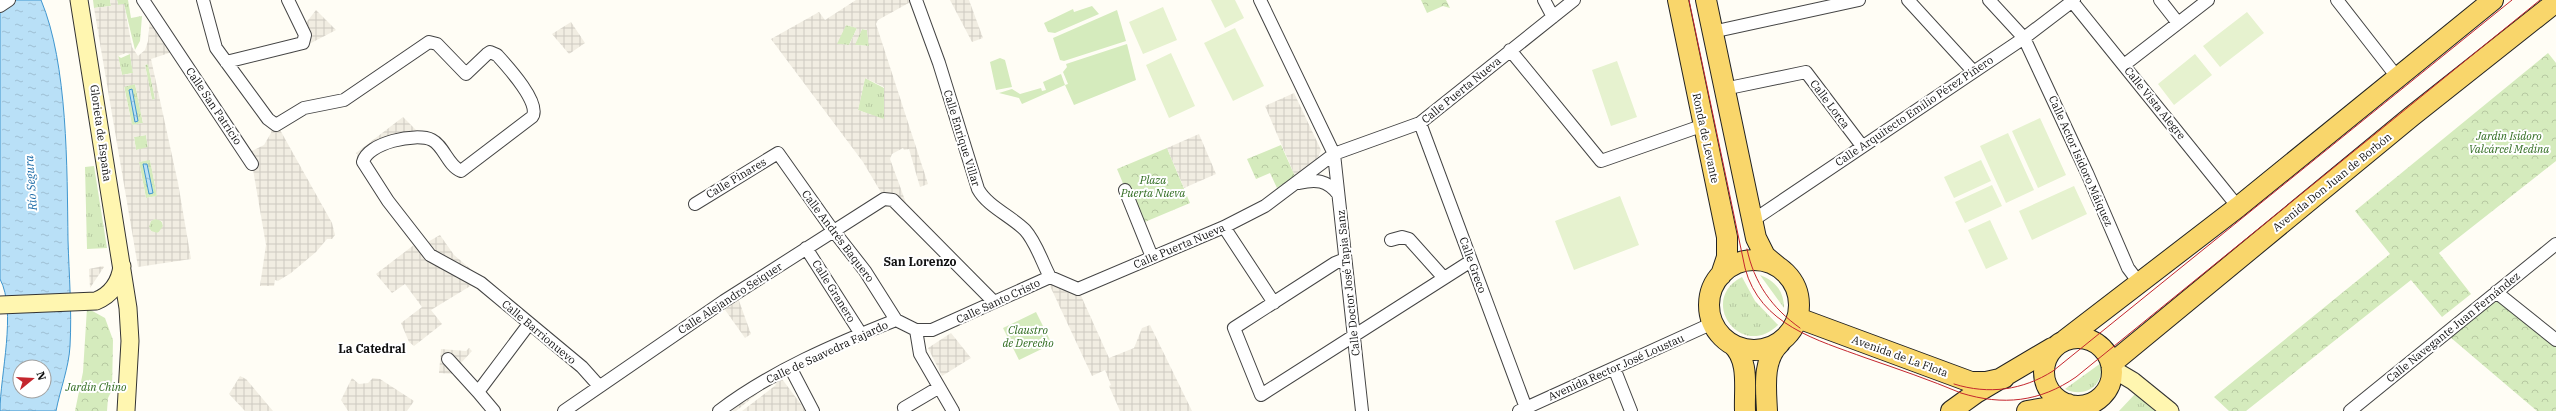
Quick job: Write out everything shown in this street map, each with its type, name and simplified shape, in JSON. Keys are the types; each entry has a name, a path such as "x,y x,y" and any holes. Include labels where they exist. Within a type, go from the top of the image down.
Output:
{"main road":[{"name":"Glorieta de España","path":"79,0 130,322 126,411"},
{"name":"Ronda de Levante","path":"1678,0 1728,244 1726,262 1721,275"},
{"path":"1706,0 1752,221 1759,245 1777,266 1789,277 1796,288 1799,301 1798,318 1790,334 1780,342 1771,354 1768,368 1767,411"},
{"path":"1951,411 1976,393 2004,378 2060,343 2140,284 2238,207 2493,0"},
{"name":"Avenida Don Juan de Borbón","path":"2111,366 2412,116 2556,2"},
{"path":"1745,411 1744,365 1740,354 1732,344 1719,333 1713,323 1710,300 1712,289 1721,275 1735,265 1749,260 1767,262 1777,266"},
{"path":"0,305 85,302 98,300 109,293 118,280 122,266"},
{"name":"Avenida de La Flota","path":"1798,318 1971,382 1986,382 2004,378"},
{"path":"2027,411 2070,408 2081,406 2098,399 2109,384 2111,366 2106,353 2092,341 2083,338 2060,343 2047,356 2044,377 2050,392 2070,408"},
{"path":"1732,344 1747,350 1758,350 1780,342"},
{"path":"2111,366 2170,411"}],"street":[{"path":"0,6 9,0"},
{"name":"Calle San Patricio","path":"143,0 252,164"},
{"path":"203,0 216,48 226,62 295,46 306,40 302,28 288,0"},
{"name":"Calle Enrique Villar","path":"916,0 937,58 978,189 984,197 1009,216 1027,233 1050,277"},
{"name":"Calle Doctor José Tapia Sanz","path":"1260,0 1334,154 1362,411"},
{"path":"1544,0 1553,17"},
{"name":"Calle Puerta Nueva","path":"1078,289 1224,227 1265,206 1334,154 1420,123 1574,0"},
{"path":"1712,32 1858,0"},
{"path":"1908,0 1973,71"},
{"name":"Calle Actor Isidoro Máiquez","path":"1989,0 2024,38 2088,173 2128,268 2140,284"},
{"name":"Calle Arquitecto Emilio Pérez Piñero","path":"1752,221 2024,38 2072,0"},
{"name":"Calle Vista Alegre","path":"2072,0 2238,207"},
{"path":"2160,0 2178,23"},
{"path":"2124,65 2208,0"},
{"path":"2337,0 2397,78"},
{"name":"Calle Barrionuevo","path":"226,62 272,123 280,124 304,108 344,100 429,42 437,44 466,74 490,52 501,59 532,99 535,108 532,117 461,171 455,168 433,141 409,139 395,140 382,145 365,156 363,162 388,201 426,251 440,262 476,280 582,367 599,386"},
{"path":"1510,50 1601,161 1704,125"},
{"name":"Calle Lorca","path":"1724,89 1806,72 1862,146"},
{"name":"Calle Greco","path":"1420,123 1471,261 1522,409"},
{"name":"Calle Pinares","path":"695,204 778,153"},
{"name":"Calle Andrés Baquero","path":"778,153 833,231 865,271 896,320"},
{"name":"Calle Puerta Nueva","path":"1296,183 1320,180 1328,183 1338,194"},
{"path":"1125,190 1152,257"},
{"name":"Calle Alejandro Seiquer","path":"564,411 580,407 599,386 806,248 887,199 895,202 994,302"},
{"path":"1224,227 1274,303"},
{"path":"1392,240 1406,237 1444,278"},
{"name":"Calle Navegante Juan Fernández","path":"2350,411 2556,244"},
{"name":"Calle Granero","path":"806,248 861,334"},
{"path":"1345,259 1334,263 1234,328 1260,395 1354,337 1471,261"},
{"name":"Calle Santo Cristo","path":"916,330 938,329 1050,277 1078,289"},
{"path":"2496,292 2556,340"},
{"path":"896,320 916,330 920,354 938,388 953,411"},
{"name":"Calle de Saavedra Fajardo","path":"725,409 770,377 861,334 896,320"},
{"name":"Avenida Rector José Loustau","path":"1522,409 1713,323"},
{"path":"478,392 528,324"},
{"path":"448,359 494,411"},
{"path":"790,367 813,411"},
{"path":"1614,368 1631,411"},
{"path":"905,411 904,408 938,388"}],"green space":[{"path":"93,0 110,0 111,6 94,8"},
{"path":"117,0 128,0 131,18 142,16 140,41 135,50 124,4 118,5"},
{"path":"1211,0 1235,0 1244,18 1225,28"},
{"path":"1421,0 1446,0 1450,8 1443,6 1427,13"},
{"path":"1092,6 1099,14 1055,33 1048,32 1044,23 1073,9 1074,12"},
{"path":"1163,7 1177,40 1143,54 1129,22"},
{"path":"1117,10 1126,41 1064,61 1060,60 1053,38"},
{"path":"2247,12 2264,33 2220,67 2203,46"},
{"path":"846,25 857,28 849,45 836,44"},
{"path":"1235,28 1264,86 1233,101 1204,43"},
{"path":"862,29 867,30 869,46 854,45"},
{"path":"1127,44 1136,80 1074,105 1065,85 1068,84 1063,72 1067,67 1066,64"},
{"path":"1171,53 1195,106 1169,118 1146,65"},
{"name":"Jardin Isidoro Valcárcel Medina","path":"2548,53 2556,63 2556,161 2439,253 2471,294 2442,317 2411,280 2246,411 2229,411 2214,397 2390,254 2355,211"},
{"path":"130,54 133,73 122,75 118,56 121,58"},
{"path":"2195,54 2212,75 2174,105 2158,84"},
{"path":"1000,58 1005,60 1012,87 996,90 990,62"},
{"path":"1617,61 1637,117 1611,126 1592,70"},
{"path":"148,64 155,99 152,100 145,65"},
{"path":"1061,74 1065,85 1022,104 1019,98 999,93 1012,89 1020,94 1041,88 1042,91 1046,90 1043,82"},
{"path":"865,78 884,88 884,120 858,110"},
{"path":"135,84 143,123 132,125 124,86"},
{"path":"2040,118 2066,175 2038,188 2012,131"},
{"path":"2008,133 2034,190 2006,203 1980,146"},
{"path":"146,135 148,148 136,150 134,137"},
{"path":"1281,145 1295,176 1277,188 1270,173 1256,179 1247,159"},
{"name":"Plaza Puerta Nueva","path":"1167,148 1190,203 1140,224 1117,169"},
{"path":"150,159 157,196 146,198 139,162"},
{"path":"1981,160 1991,181 1954,198 1944,177"},
{"path":"94,166 107,248 87,249 85,167"},
{"path":"1992,185 2002,206 1965,223 1955,202"},
{"path":"2074,186 2087,214 2032,240 2019,211"},
{"path":"1620,196 1639,245 1574,270 1555,221"},
{"path":"153,219 159,219 163,223 163,229 159,233 153,233 149,229 149,223"},
{"path":"1990,220 2008,259 1986,269 1968,230"},
{"path":"1760,275 1766,277 1775,284 1781,292 1784,308"},
{"path":"1742,277 1755,301 1778,325 1764,334 1750,336 1738,332 1729,323 1724,312 1723,299 1729,287"},
{"path":"2497,299 2556,343 2556,411 2537,411 2450,337"},
{"name":"Jardín Chino","path":"87,308 105,318 113,340 112,390 108,398 107,411 75,411 83,372"},
{"name":"Claustro de Derecho","path":"1036,312 1052,344 1019,360 1003,328"},
{"path":"2101,363 2100,378 2097,384 2092,388 2080,392 2072,392 2065,389"},
{"path":"2135,394 2156,411 2119,411"}],"shaded area":[{"path":"110,0 117,0 118,5 124,4 132,47 138,56 145,50 148,41 150,19 172,52 151,59 178,183 191,259 138,267 94,8 111,6","holes":["126,53 130,54 133,73 122,75 118,56","148,64 155,99 152,100 145,65","135,84 143,123 132,125 124,87","146,135 148,147 136,150 134,137","150,160 157,196 146,198 139,162","155,219 162,221 163,226 158,233 151,231 149,227 151,221"]},
{"path":"856,0 914,0 878,20 876,24 928,184 920,187 909,149 904,150 903,148 892,154 890,159 906,203 903,204 892,193 882,194 863,162 771,39 819,12 825,20","holes":["846,25 857,28 849,45 837,44","862,29 867,30 869,46 855,45","865,78 884,87 884,119 858,110"]},
{"path":"950,0 969,0 983,38 972,42"},
{"path":"316,10 336,30 290,54 289,42 299,37 296,31 302,28"},
{"path":"571,22 585,43 569,54 552,34"},
{"path":"1294,93 1321,150 1317,160 1295,176 1265,106"},
{"path":"403,117 420,134 400,139 363,162 356,153"},
{"path":"273,123 279,128 332,223 335,235 332,239 327,239 316,252 291,273 278,281 275,280 274,286 260,286 266,245 250,152 264,145 271,133"},
{"path":"1199,134 1216,174 1184,188 1167,148"},
{"path":"440,235 454,255 479,276 472,285 431,310 442,324 414,346 409,342 401,323 422,307 405,284 392,293 376,274 423,238 426,243"},
{"path":"104,267 90,288 89,269"},
{"path":"1050,277 1078,289 1109,358 1134,348 1142,328 1150,325 1192,411 1120,411 1109,386 1111,385 1105,370 1092,376 1050,286"},
{"path":"738,298 751,334 745,338 723,307"},
{"path":"951,333 971,358 942,376 928,348"},
{"path":"469,348 472,351 461,363 479,385 475,389 474,397 454,374 439,373 441,349 466,351"},
{"path":"779,375 806,411 742,411 776,385 773,381 736,411 733,411 730,406"},
{"path":"240,376 246,379 273,411 245,411 229,394"},
{"path":"352,378 359,384 368,383 373,378 380,379 414,401 407,411 348,411 341,400"}],"water":[{"name":"Río Segura","path":"0,0 41,0 50,26 61,85 66,150 71,333 68,362 56,411 0,411 7,325 5,292 0,279"},
{"path":"132,89 138,121 135,122 129,90"},
{"path":"143,164 147,164 153,193 149,194"}],"tram line":[{"path":"1689,0 1745,268 1752,287 1763,304 1777,317 1810,337 1961,393 1992,400 2021,399 2035,396 2049,392 2076,377 2540,0"},
{"path":"1954,384 1980,389 2005,389 2030,383 2053,371 2512,0"},
{"path":"1747,249 1759,284 1781,312 1800,328"}],"district":[{"name":"San Lorenzo","path":"920,262"},
{"name":"La Catedral","path":"372,349"}]}
